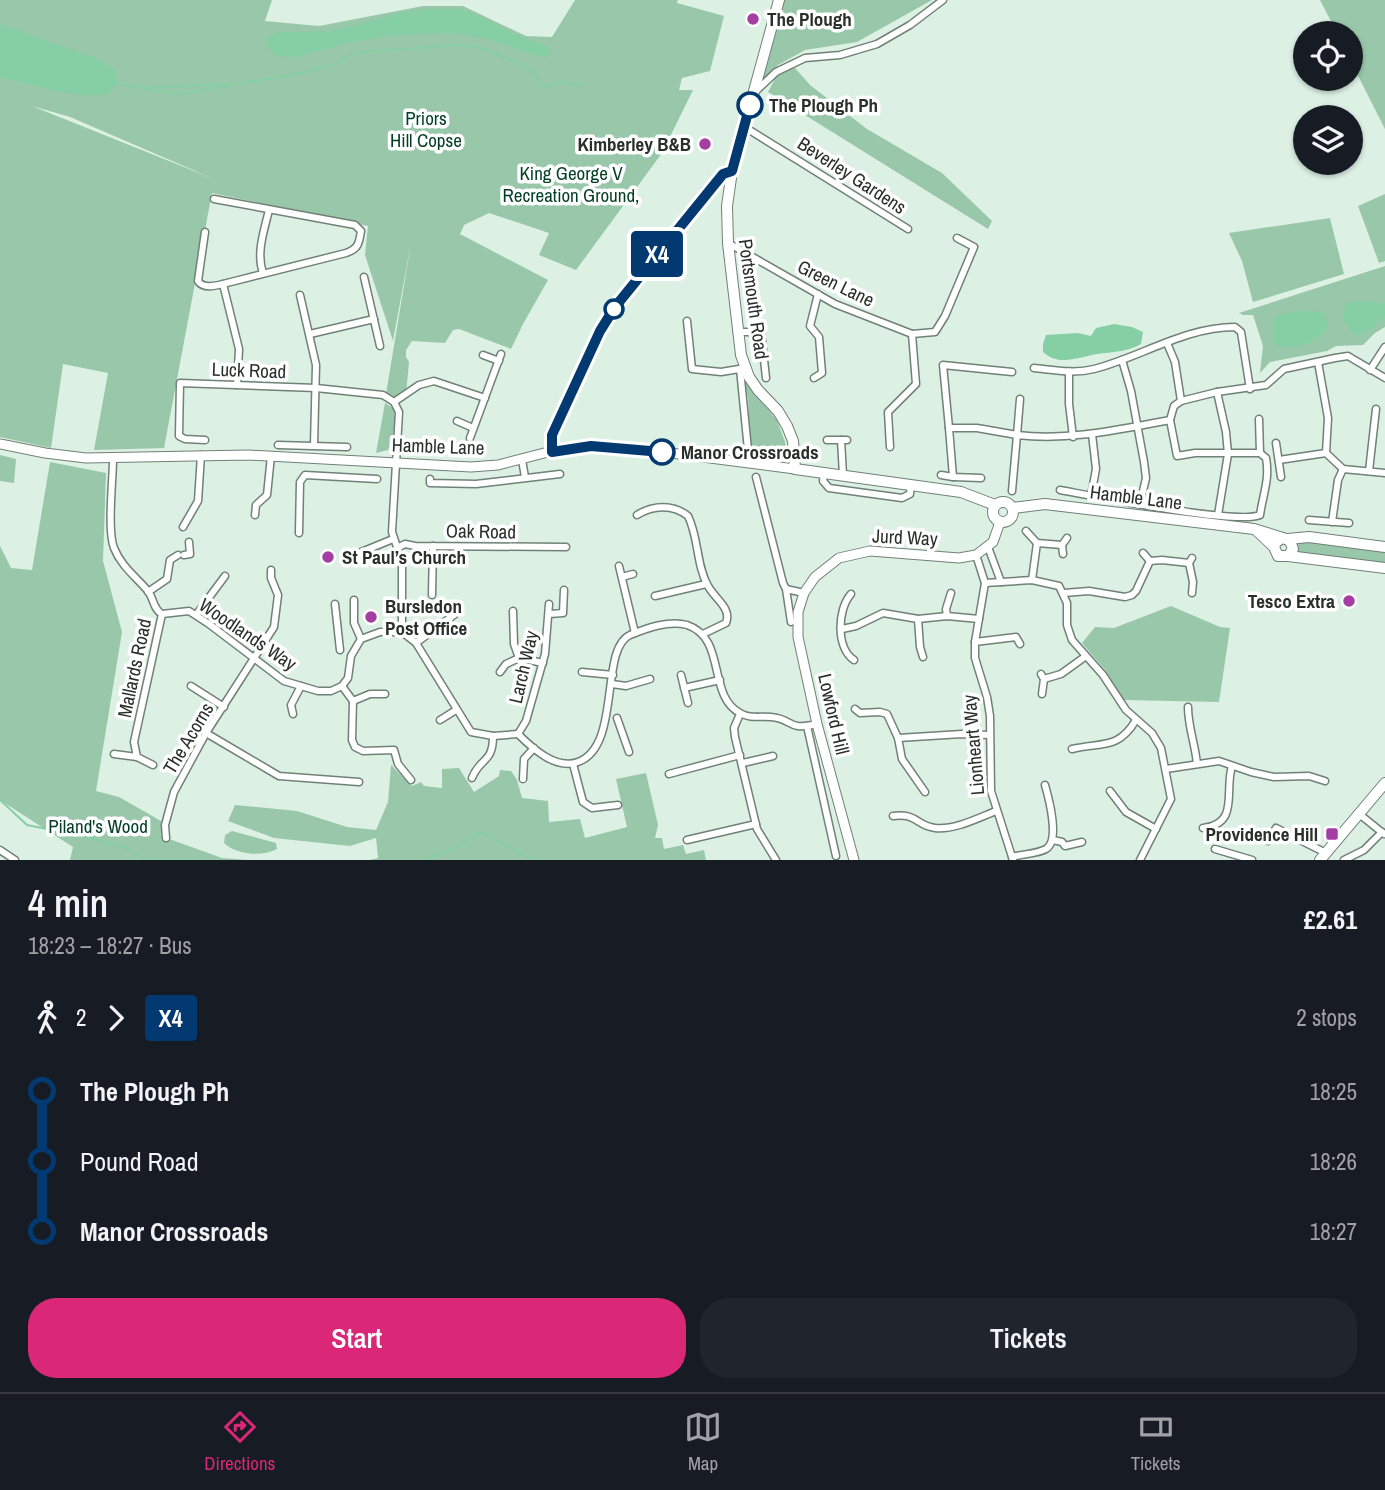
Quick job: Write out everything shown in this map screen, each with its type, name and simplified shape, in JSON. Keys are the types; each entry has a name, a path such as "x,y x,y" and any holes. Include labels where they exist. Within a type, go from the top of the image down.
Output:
{"main road":[{"name":"Portsmouth Road","path":"779,0 732,171 727,206 728,243 742,369 788,426 793,441 795,469"},
{"name":"Hamble Lane","path":"0,444 65,456 113,459 201,455 271,456 471,467 498,465 591,446 614,446 911,484 961,492 995,505"},
{"path":"1005,502 1013,508 1013,514 1010,520 1000,522 993,515 995,505 1005,502"},
{"name":"Hamble Lane","path":"1013,508 1045,503 1254,529 1286,539 1309,537 1385,547"},
{"path":"976,555 993,542 1000,522"},
{"path":"1254,529 1274,547 1278,556 1385,568"},
{"path":"1274,547 1276,542 1286,539 1293,549 1288,556"},
{"name":"Jurd Way","path":"804,593 815,577 839,558 870,551 959,558 976,555"},
{"name":"Lowford Hill","path":"804,593 799,612 798,637 812,725 853,860"},
{"path":"1323,856 1385,783"}],"street":[{"path":"754,93 776,72 804,58 840,55 877,44 910,25 943,0"},
{"name":"Beverley Gardens","path":"743,126 908,229"},
{"path":"552,452 552,435 600,331 615,307 718,179 732,171"},
{"path":"205,232 198,281 208,286 355,250 359,243 361,232 355,225 214,199"},
{"path":"263,273 260,254 269,210"},
{"name":"Green Lane","path":"728,243 835,304 912,334 935,332 945,316 974,247 957,238"},
{"path":"364,277 380,346"},
{"path":"223,284 239,346 237,384"},
{"path":"814,378 822,373 819,337 810,326 818,294"},
{"path":"300,295 316,365 314,445"},
{"path":"310,334 374,319"},
{"path":"685,324 692,369 721,372 742,369 748,450"},
{"path":"1034,368 1069,372 1092,370 1183,336 1230,327 1241,332 1250,389"},
{"path":"737,332 761,332 766,378"},
{"path":"890,447 888,412 916,384 912,334"},
{"path":"1167,342 1175,362 1181,401"},
{"path":"1370,370 1385,347"},
{"path":"470,438 500,357 483,355"},
{"path":"1060,490 1242,518 1260,515 1267,489 1266,458 1260,453 1195,453 1177,456 1170,420 1174,407 1181,401 1217,392 1266,385 1284,369 1348,356 1385,378"},
{"path":"1122,360 1144,462 1145,483 1140,504"},
{"path":"1318,362 1328,418 1326,453"},
{"path":"953,477 943,365 1013,372"},
{"path":"1069,372 1073,437"},
{"path":"402,632 402,562 392,532 399,412 394,402 419,385 431,381 443,382 485,397"},
{"name":"Luck Road","path":"205,440 179,436 180,383 316,388 383,395 394,402"},
{"path":"1217,392 1228,454 1218,515"},
{"path":"1012,491 1020,399"},
{"path":"1369,471 1376,409"},
{"path":"1259,419 1260,453"},
{"path":"949,428 1006,432 1047,439 1092,435 1170,420"},
{"path":"457,421 473,428"},
{"path":"1091,496 1096,469 1092,435"},
{"path":"827,440 844,440 844,475"},
{"path":"1276,443 1281,477"},
{"path":"278,445 347,447"},
{"path":"1279,460 1326,453"},
{"path":"1326,453 1343,469 1385,473"},
{"path":"183,527 198,501 201,455"},
{"path":"255,515 256,505 267,495 271,456"},
{"path":"299,533 300,482 305,475 307,457"},
{"name":"Mallards Road","path":"113,459 113,547 130,575 148,592 155,608 162,614 134,742 137,757"},
{"path":"522,460 525,477"},
{"path":"1332,522 1338,480 1343,469"},
{"path":"824,472 823,481 829,488 902,498 910,494 911,484"},
{"path":"305,475 364,474 377,479"},
{"path":"430,479 430,483 463,484 560,474"},
{"path":"941,475 981,478"},
{"path":"758,480 776,562 786,589 791,622"},
{"path":"636,515 649,508 664,507 684,513 691,522 706,584 729,615 726,623 703,634"},
{"path":"1309,520 1349,523"},
{"path":"1026,531 1037,544 1062,545"},
{"path":"687,540 695,538"},
{"path":"1063,554 1062,545 1067,538"},
{"path":"354,555 393,539"},
{"path":"148,592 167,579 170,560 190,554 189,542"},
{"name":"Oak Road","path":"397,548 405,544 566,547"},
{"path":"1032,580 1037,544"},
{"path":"432,595 433,546"},
{"path":"988,547 1001,582"},
{"path":"1143,553 1150,561"},
{"name":"Lionheart Way","path":"976,555 985,583 975,657 987,697 991,790 1013,858"},
{"path":"1064,593 1089,591 1125,597 1132,595 1150,561"},
{"path":"1150,561 1190,561 1192,593"},
{"path":"619,566 635,633"},
{"name":"The Acorns","path":"166,838 165,825 174,792 206,733 273,631 278,595 271,574 263,582"},
{"path":"622,577 633,575"},
{"path":"196,615 225,576"},
{"path":"985,583 1032,580 1059,586 1064,593 1068,633 1102,675 1120,703 1156,737 1166,769 1171,800 1140,860"},
{"path":"655,596 706,584"},
{"path":"786,589 804,593"},
{"path":"549,614 563,613 564,590"},
{"path":"848,659 842,644 842,629 844,606 851,594"},
{"path":"947,617 948,597"},
{"path":"354,600 354,623 361,639"},
{"path":"335,604 340,650"},
{"name":"Larch Way","path":"519,734 526,721 543,663 549,604"},
{"name":"Woodlands Way","path":"162,614 186,611 196,615 253,660 285,681 318,691 331,691 342,686"},
{"path":"513,611 514,644 519,658"},
{"path":"842,629 856,626 883,613 918,619 979,619"},
{"path":"416,643 454,615"},
{"path":"918,619 923,657"},
{"path":"338,625 354,623"},
{"path":"411,779 398,764 394,750 363,751 355,747 352,740 353,701 342,686 348,678 351,656 361,639 380,632 402,632 416,643 471,733 493,736 519,734 556,763 573,764 588,758 595,748 612,684 616,649 626,637 635,633 678,623 703,634 709,643 726,699 740,714 778,718 799,728 812,725 836,856"},
{"path":"975,642 1018,638"},
{"path":"912,650 920,647"},
{"path":"1042,694 1042,676 1061,674 1086,656"},
{"path":"500,672 506,664 519,658 543,663"},
{"path":"582,672 613,675"},
{"path":"681,675 688,703"},
{"path":"612,684 625,686 650,679"},
{"path":"684,688 720,680"},
{"path":"191,686 224,707"},
{"path":"293,714 291,705 301,686"},
{"path":"353,701 370,694 385,694"},
{"path":"1188,707 1189,734 1198,764"},
{"path":"440,720 456,710"},
{"path":"858,722 858,711 887,714 898,738 902,759 925,792"},
{"path":"740,714 734,728 756,824 776,860"},
{"path":"617,718 629,752"},
{"path":"1072,749 1089,750 1120,740 1126,736 1136,720"},
{"path":"602,728 620,729"},
{"path":"206,733 279,776 359,782"},
{"path":"898,738 989,735"},
{"path":"472,778 475,769 490,757 493,736"},
{"path":"523,779 524,759 534,748"},
{"path":"114,754 137,757 153,765"},
{"path":"669,774 741,759 774,756"},
{"path":"1166,769 1219,761 1274,777 1309,776 1325,781"},
{"path":"573,764 583,802 592,808 600,809 618,805"},
{"path":"1203,828 1214,829 1227,815 1232,766"},
{"path":"920,784 930,782"},
{"path":"1013,858 1046,849 1053,840 1050,794 1045,785"},
{"path":"1110,791 1126,812 1156,829"},
{"path":"893,816 906,814 926,826 945,828 996,811"},
{"path":"1344,860 1364,850 1384,834 1358,813"},
{"path":"1268,841 1280,819"},
{"path":"687,840 710,832 756,824"},
{"path":"1276,828 1323,856"},
{"path":"1053,840 1062,842 1068,849 1082,842"},
{"path":"1215,849 1252,860"},
{"path":"0,850 15,860"}],"green space":[{"path":"0,0 272,0 265,21 319,26 423,6 463,6 526,36 552,37 575,0 678,0 677,3 724,16 710,71 682,78 679,90 693,90 662,153 576,270 539,255 549,233 489,213 464,225 460,234 548,280 511,349 459,329 453,330 445,343 412,341 406,350 409,362 406,394 396,400 386,394 411,243 393,341 365,255 368,226 212,193 164,448 94,450 108,373 63,364 51,448 0,437","holes":["32,106 70,117 214,179"]},
{"path":"783,0 932,0 857,42 805,50 778,65 766,78 763,77"},
{"path":"1320,0 1385,0 1385,129 1363,86 1363,21 1331,21"},
{"path":"794,67 810,85 867,129 942,173 992,221 988,229 768,92 776,77"},
{"path":"1385,194 1385,261 1379,263 1358,206"},
{"path":"1330,218 1344,274 1253,302 1242,261 1229,233"},
{"path":"1385,266 1385,327 1363,345 1336,346 1327,351 1270,362 1260,373 1263,346 1253,315 1239,313"},
{"path":"744,381 777,420 787,455 781,459 751,455 748,398"},
{"path":"385,403 393,408 393,435 388,450 376,453"},
{"path":"0,455 16,459 14,483 0,481"},
{"name":"Piland's Wood","path":"50,462 106,473 103,561 122,632 96,791 119,797 161,821 161,836 222,858 249,860 70,860 73,847 0,800 0,546 11,568 32,570"},
{"path":"1294,541 1385,550 1385,565 1295,553"},
{"path":"1171,606 1220,627 1230,628 1219,702 1124,700 1105,670 1082,643 1095,627 1114,628"},
{"path":"391,765 412,786 421,782 424,786 442,788 442,769 459,768 474,792 499,776 500,770 511,771 517,780 522,798 548,801 549,822 580,819 585,838 627,827 616,779 646,773 658,825 655,838 662,838 664,849 683,845 686,854 704,850 706,860 370,860 378,858 376,838 350,846 274,838 228,821 235,805 297,811 347,827 376,830 388,802"},
{"path":"232,831 276,843 277,849 257,854 235,850 224,843 225,835"}],"shaded area":[{"path":"429,9 470,12 545,46 551,53 545,58 488,39 451,33 396,35 357,41 294,57 274,56 266,44 269,36 278,32 332,31 407,11"},
{"path":"0,24 93,57 116,73 117,83 105,94 83,95 0,77"},
{"path":"1347,303 1385,303 1385,317 1357,336 1346,325 1343,313"},
{"path":"1300,311 1325,314 1328,327 1324,333 1311,342 1296,346 1274,344 1274,320 1278,315"},
{"path":"1114,324 1143,332 1141,344 1125,350 1069,360 1049,357 1043,352 1046,335 1078,333 1091,336 1096,328"}],"waterway":[{"path":"117,83 139,88 235,84 333,65 350,55 365,52 454,45 477,47 519,63 534,72 542,86 560,82 582,86"},
{"path":"143,89 178,94 227,86"},
{"path":"0,800 27,825 126,848 146,860 153,860"},
{"path":"424,860 457,847 476,834 484,833 532,860"},
{"path":"154,860 201,860"}],"bus line":[{"name":"X4","path":"662,452 591,446 552,452 551,442 581,368 615,307 723,174 732,171 750,105"}],"place":[{"name":"The Plough","path":"753,19"},
{"name":"The Plough Ph","path":"750,105"},
{"name":"Kimberley B&B","path":"705,144"},
{"name":"Manor Crossroads","path":"662,452"},
{"name":"St Paul’s Church","path":"328,557"},
{"name":"Tesco Extra","path":"1349,601"},
{"name":"Bursledon Post Office","path":"371,617"},
{"name":"Providence Hill","path":"1332,834"}],"park label":[{"name":"Priors Hill Copse","path":"426,129"},
{"name":"King George V Recreation Ground,","path":"571,184"}]}
